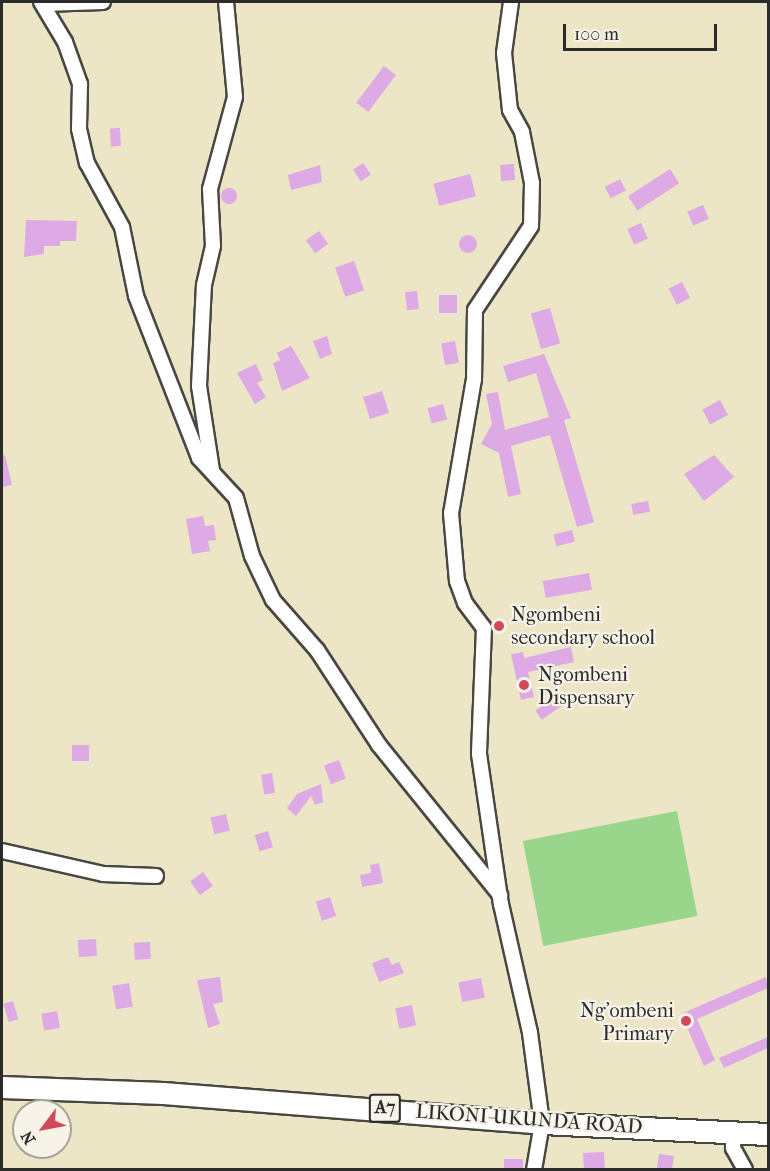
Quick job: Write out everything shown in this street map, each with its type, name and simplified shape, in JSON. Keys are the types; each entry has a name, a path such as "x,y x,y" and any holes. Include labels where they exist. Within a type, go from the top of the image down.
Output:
{"highway":[{"name":"LIKONI-UKUNDA ROAD","path":"2,1087 198,1095 542,1123 768,1134"}],"street":[{"path":"103,2 42,3 65,42 80,84 79,129 87,163 123,227 136,296 199,458 236,498 252,556 273,600 317,650 380,745 500,895"},
{"path":"212,472 200,386 204,285 213,246 210,189 235,98 226,2"},
{"path":"511,2 504,53 510,110 522,132 532,183 531,226 475,310 474,379 451,513 457,581 465,603 484,628 479,754 500,895 530,1033 542,1123 534,1170"},
{"path":"2,851 103,874 156,876"},
{"path":"734,1132 733,1148 745,1170"}],"green space":[{"path":"677,811 697,916 543,946 523,841"}],"building":[{"path":"384,66 396,75 368,112 356,103"},
{"path":"120,128 121,146 111,146 110,129"},
{"path":"363,163 371,175 361,181 353,170"},
{"path":"514,164 515,180 501,181 500,165"},
{"path":"320,165 322,182 291,190 288,175"},
{"path":"670,169 679,183 637,210 628,196"},
{"path":"470,174 476,196 439,206 433,184"},
{"path":"620,179 626,191 611,198 605,187"},
{"path":"226,188 232,188 237,196 235,202 226,204 221,199 221,193"},
{"path":"703,205 709,219 693,225 687,212"},
{"path":"26,220 77,221 76,241 60,241 60,246 44,246 44,254 24,257"},
{"path":"641,223 648,239 634,245 627,229"},
{"path":"319,231 328,244 315,253 306,240"},
{"path":"464,235 472,235 477,240 475,251 464,253 459,248 459,240"},
{"path":"354,261 364,290 345,297 335,268"},
{"path":"682,282 690,298 677,305 669,289"},
{"path":"417,291 419,309 407,310 405,292"},
{"path":"439,295 457,295 457,313 439,313"},
{"path":"550,308 560,344 541,349 531,314"},
{"path":"327,336 332,354 320,359 313,341"},
{"path":"455,341 459,363 445,365 441,343"},
{"path":"291,346 310,378 282,391 273,363 280,360 277,353"},
{"path":"544,354 571,418 564,420 594,522 577,527 550,435 511,446 521,494 508,497 499,453 481,444 492,424 486,394 498,392 505,430 549,417 536,373 508,382 503,366"},
{"path":"256,364 263,380 257,383 266,397 255,404 237,373"},
{"path":"382,391 389,413 370,419 363,397"},
{"path":"720,400 728,415 710,424 702,409"},
{"path":"443,404 447,419 432,424 428,408"},
{"path":"5,455 12,485 2,487 2,456"},
{"path":"714,455 734,477 704,501 684,474"},
{"path":"648,501 650,512 633,515 631,504"},
{"path":"203,516 205,526 214,525 216,540 208,541 210,551 192,554 186,519"},
{"path":"572,530 575,542 556,546 554,535"},
{"path":"589,573 592,590 546,598 543,581"},
{"name":"Ngombeni Dispensary","path":"571,647 574,662 528,672 534,697 521,700 511,654 523,652 524,658"},
{"path":"557,696 563,705 542,720 535,711"},
{"path":"72,745 89,745 89,761 72,761"},
{"path":"339,760 346,779 331,784 324,765"},
{"path":"272,773 275,793 264,794 261,775"},
{"path":"321,784 323,802 315,805 311,796 296,816 287,808 297,794"},
{"path":"226,814 230,831 214,834 210,818"},
{"path":"268,831 273,847 260,851 255,835"},
{"path":"379,863 383,883 362,887 360,875 371,873 370,865"},
{"path":"203,872 213,886 200,895 190,881"},
{"path":"330,897 336,916 322,921 316,902"},
{"path":"96,939 97,956 79,957 78,940"},
{"path":"150,942 151,959 135,960 134,943"},
{"path":"388,957 392,965 399,962 404,973 379,982 372,963"},
{"path":"220,977 223,1002 213,1004 220,1024 208,1028 197,980"},
{"path":"766,977 768,988 697,1019 715,1060 704,1066 681,1014"},
{"path":"481,978 485,998 462,1002 458,982"},
{"path":"129,983 133,1007 116,1009 112,986"},
{"path":"13,1001 18,1019 9,1022 3,1004"},
{"path":"412,1005 416,1026 399,1029 395,1008"},
{"path":"57,1011 60,1028 44,1031 41,1014"},
{"path":"768,1037 768,1048 724,1068 719,1058"},
{"path":"604,1152 605,1170 584,1170 583,1153"},
{"path":"659,1154 674,1156 672,1170 657,1170"},
{"path":"504,1159 523,1159 523,1170 504,1170"}],"place":[{"name":"Ngombeni secondary school","path":"499,626"},
{"name":"Ngombeni Dispensary","path":"524,685"},
{"name":"Ng'ombeni Primary","path":"686,1021"}]}
